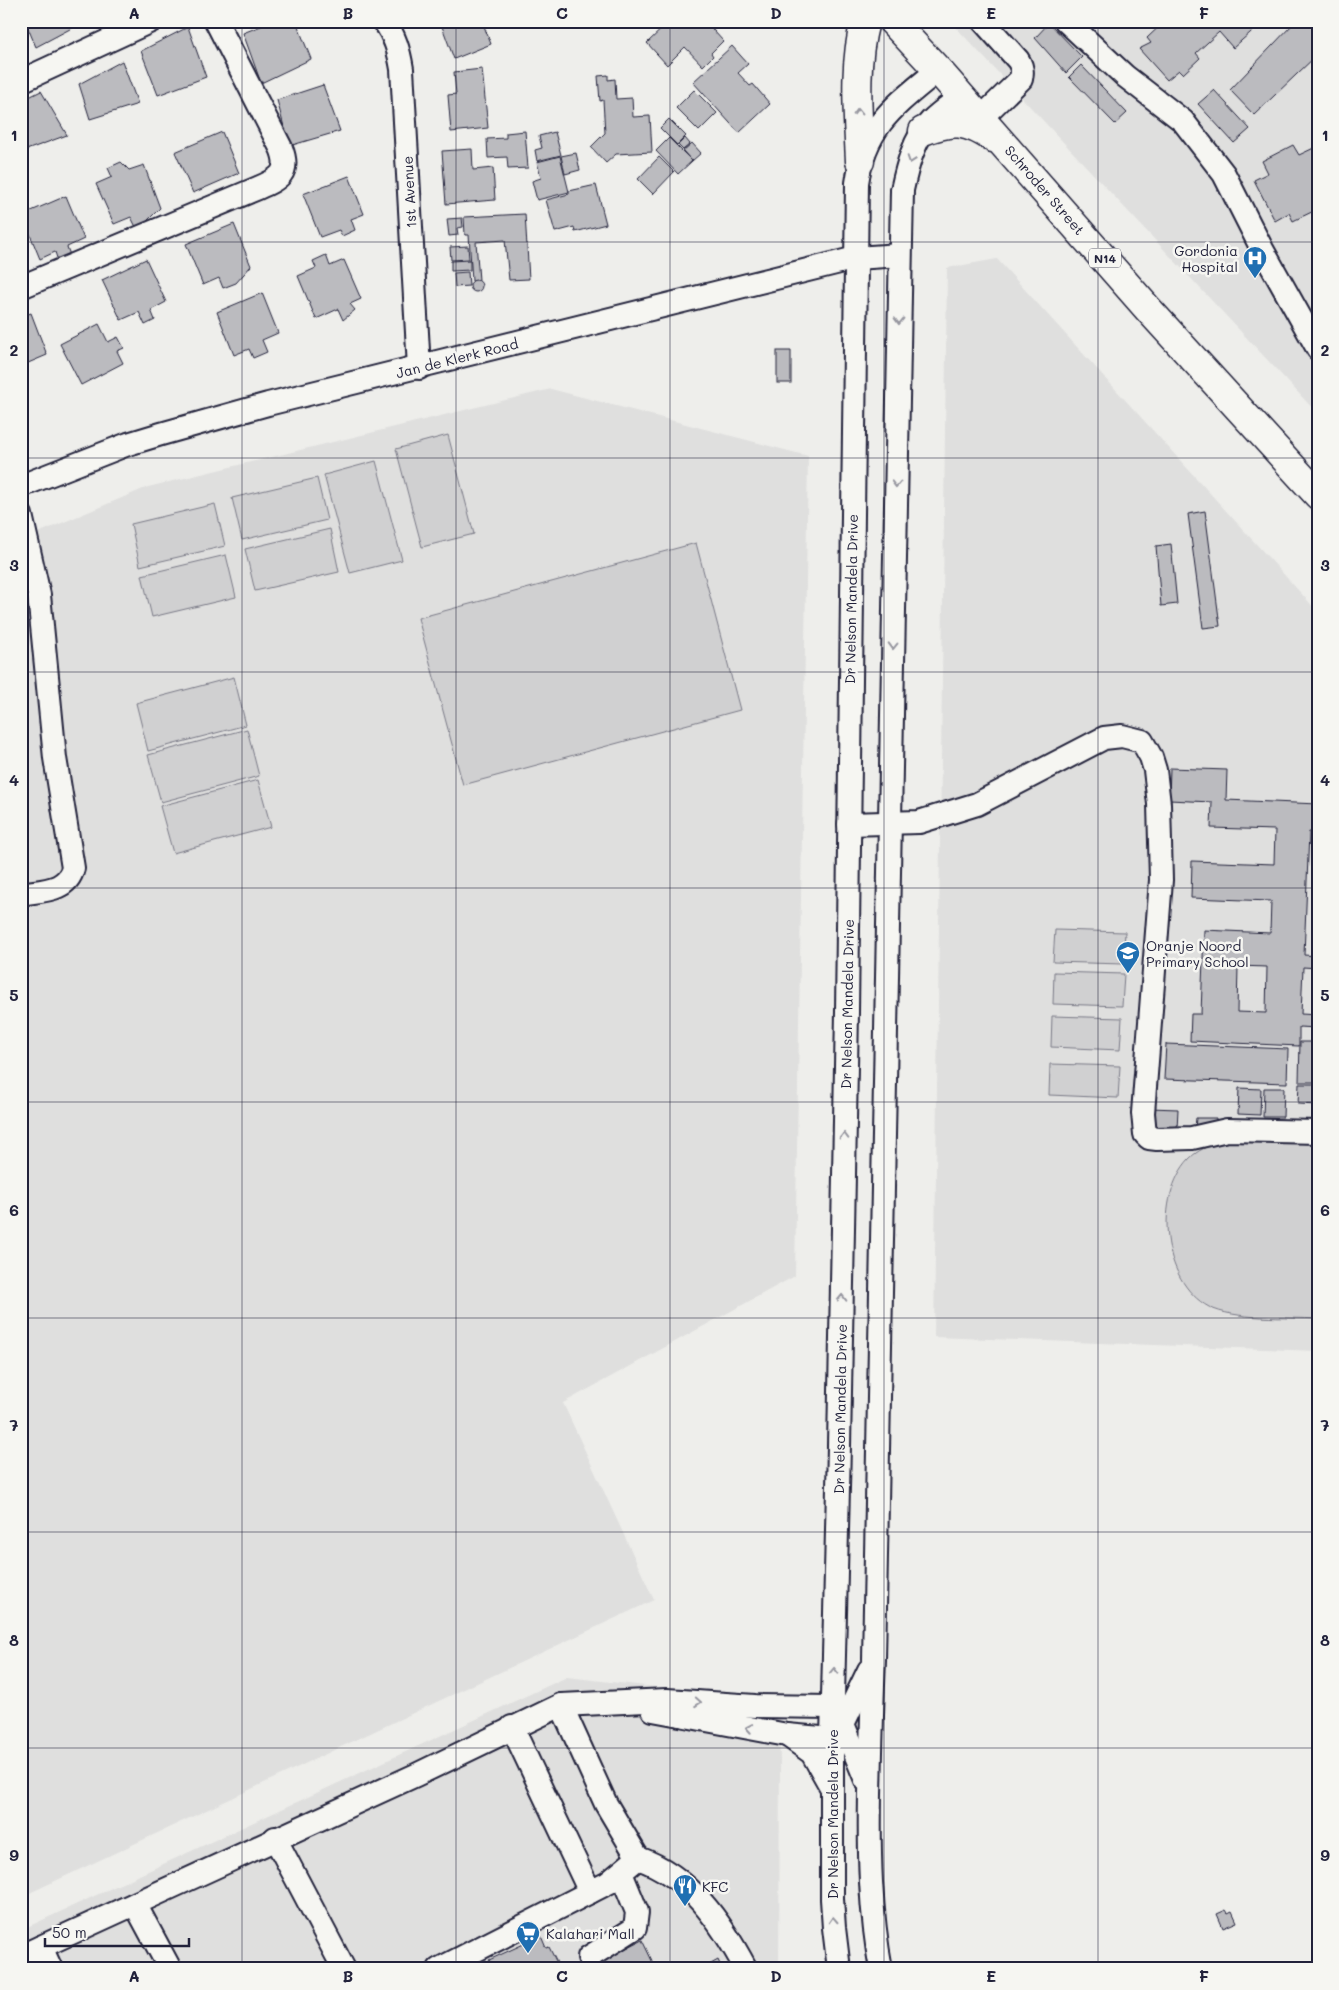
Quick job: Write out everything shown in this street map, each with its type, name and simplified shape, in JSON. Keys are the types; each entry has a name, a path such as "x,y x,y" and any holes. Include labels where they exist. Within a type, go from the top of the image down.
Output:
{"highway":[{"path":"860,161 858,70 859,50 865,21"},
{"name":"Schroder Street","path":"892,21 962,96 1148,309 1318,495"},
{"path":"923,131 947,123 962,124 986,134 1009,149"}],"street":[{"path":"21,81 121,27 151,21"},
{"path":"21,287 273,182 282,173 286,166 281,148 216,21"},
{"name":"1st Avenue","path":"384,21 392,31 402,69 419,368"},
{"path":"981,118 1021,78 1022,74 1022,67 1018,60 983,21"},
{"path":"1066,21 1125,76 1183,121 1224,174 1318,349"},
{"name":"Dr Nelson Mandela Drive","path":"839,1969 834,1928 832,1788 836,1723 856,201 860,161 869,140 881,121 897,104 938,70"},
{"path":"881,1969 875,1939 869,1851 902,190 917,142 923,131 931,121 962,96"},
{"name":"Jan de Klerk Road","path":"21,486 128,444 268,404 856,258 900,255"},
{"path":"21,515 39,595 55,758 73,868 68,880 61,885 51,889 21,894"},
{"path":"849,824 919,822 977,804 1104,738 1122,736 1142,741 1152,757 1155,770 1159,804 1161,880 1143,1131 1149,1138 1158,1140 1192,1138 1228,1130 1318,1132"},
{"path":"632,1702 666,1713 787,1735 836,1723 874,1660"},
{"path":"51,1969 31,1952 275,1838 416,1775 561,1705 667,1700 755,1706 836,1723"},
{"path":"561,1705 606,1804 638,1858 655,1864 674,1876 696,1894 712,1912 746,1969"},
{"path":"836,1723 870,1791"},
{"path":"512,1727 590,1892"},
{"path":"787,1735 812,1753 832,1788"},
{"path":"275,1838 344,1969"},
{"path":"439,1969 590,1892 621,1873 638,1858"},
{"path":"589,1957 635,1928 637,1912 621,1873"},
{"path":"134,1904 170,1969"}],"shaded area":[{"name":"Gordonia Hospital","path":"950,21 1318,21 1318,414 1065,144"},
{"name":"Oranje Noord Primary School","path":"997,259 1318,612 1318,1351 934,1337 947,268"},
{"path":"551,389 808,456 795,1276 563,1403 654,1600 21,1897 21,540 148,487"},
{"path":"448,435 474,534 422,547 396,449"},
{"path":"376,461 402,560 350,573 324,475"},
{"path":"317,478 327,520 242,540 232,498"},
{"path":"215,504 225,546 140,566 131,524"},
{"path":"330,529 339,572 255,591 245,549"},
{"path":"696,543 740,710 463,785 418,618"},
{"path":"226,555 236,597 152,617 142,575"},
{"path":"234,677 246,725 148,751 136,703"},
{"path":"247,729 259,776 161,802 148,755"},
{"path":"258,780 271,827 173,853 160,806"},
{"path":"1055,930 1125,932 1123,964 1053,962"},
{"path":"1054,972 1124,974 1122,1006 1053,1004"},
{"path":"1052,1016 1122,1018 1120,1050 1051,1047"},
{"path":"1050,1064 1120,1066 1118,1098 1049,1095"},
{"path":"1237,1137 1318,1141 1318,1319 1247,1316 1232,1314 1209,1307 1193,1295 1181,1278 1172,1259 1168,1238 1167,1216 1171,1194 1178,1175 1189,1159 1199,1151"},
{"name":"Kalahari Mall","path":"567,1677 672,1689 778,1705 780,1761 779,1969 21,1969 21,1930"}],"building":[{"path":"25,21 85,21 36,47"},
{"path":"274,21 296,21 311,59 261,83 243,33"},
{"path":"440,21 482,21 491,44 454,59"},
{"path":"670,21 705,21 723,41 711,53 713,56 703,66 685,47 667,65 647,43"},
{"path":"1165,21 1169,21 1171,24 1175,21 1256,21 1259,25 1233,48 1219,32 1196,53 1200,58 1183,74 1179,70 1167,80 1139,49 1151,43 1147,38"},
{"path":"1291,21 1318,21 1318,54 1254,115 1230,90 1293,24"},
{"path":"1049,23 1082,57 1066,73 1035,38"},
{"path":"188,27 206,77 158,95 141,51"},
{"path":"732,46 748,64 738,73 750,86 753,84 770,104 739,133 693,82"},
{"path":"122,61 138,104 90,119 79,84"},
{"path":"1081,65 1127,113 1115,124 1069,77"},
{"path":"482,69 488,128 451,132 448,95 456,94 454,72"},
{"path":"608,75 608,80 615,79 616,99 632,98 633,117 650,116 652,152 616,154 606,163 591,147 605,133 603,100 600,101 598,76"},
{"path":"323,85 340,131 289,146 277,100"},
{"path":"694,90 717,113 699,131 676,108"},
{"path":"1214,90 1250,129 1234,143 1198,104"},
{"path":"41,91 67,135 21,152 21,101"},
{"path":"669,119 686,136 677,145 660,128"},
{"path":"525,131 528,168 508,169 507,157 488,158 487,139 506,138 506,133"},
{"path":"222,132 239,173 193,193 175,152"},
{"path":"555,132 561,155 537,161 535,150 542,148 539,136"},
{"path":"669,138 692,161 678,174 656,151"},
{"path":"685,138 690,144 683,150 678,145"},
{"path":"692,143 701,153 692,161 683,151"},
{"path":"1293,145 1299,155 1318,146 1318,209 1293,221 1289,213 1275,221 1254,180 1268,173 1262,161"},
{"path":"472,149 473,170 493,168 495,200 446,204 442,151"},
{"path":"576,153 580,170 565,174 561,156"},
{"path":"560,156 569,192 537,200 532,181 541,178 537,162"},
{"path":"659,157 674,172 653,194 638,179"},
{"path":"121,162 129,170 144,165 160,208 146,222 136,227 131,217 114,224 96,184 112,177 108,168"},
{"path":"349,176 364,214 351,219 355,230 342,236 339,230 320,237 303,194"},
{"path":"596,185 606,224 575,232 574,227 555,232 546,200 569,194 569,191"},
{"path":"66,196 84,239 67,247 70,255 58,261 55,252 40,259 22,215"},
{"path":"525,214 529,279 509,280 505,240 476,242 479,280 472,281 469,235 465,235 464,217"},
{"path":"462,218 463,227 457,228 458,235 449,236 447,219"},
{"path":"234,224 251,266 236,283 223,288 219,278 203,285 186,244"},
{"path":"468,246 469,259 451,260 450,247"},
{"path":"326,255 330,266 344,260 361,299 350,304 355,310 343,320 338,309 316,319 298,276 316,268 313,261"},
{"path":"146,259 166,302 151,310 155,320 145,325 139,312 121,320 102,280"},
{"path":"470,260 470,270 451,271 451,261"},
{"path":"468,272 469,286 455,287 454,273"},
{"path":"474,280 478,280 482,286 478,292 474,292 470,288 470,284"},
{"path":"262,293 278,333 262,340 267,352 253,358 249,349 234,355 217,312"},
{"path":"31,313 47,355 21,366 21,317"},
{"path":"99,324 108,342 118,337 124,348 117,351 123,363 81,385 60,344"},
{"path":"777,351 791,351 791,383 777,383"},
{"path":"1205,511 1220,626 1203,628 1188,514"},
{"path":"1171,544 1177,604 1161,606 1156,546"},
{"path":"23,762 27,808 21,809 21,763"},
{"path":"1170,768 1227,770 1226,800 1318,804 1318,832 1309,832 1304,955 1318,956 1318,968 1303,967 1301,1014 1318,1015 1318,1028 1299,1027 1299,1046 1190,1041 1191,1014 1201,1014 1204,930 1270,933 1271,901 1191,898 1192,861 1274,864 1275,830 1211,828 1212,802 1169,800","holes":["1238,966 1267,967 1266,1013 1237,1012"]},
{"path":"1300,1042 1318,1042 1318,1082 1299,1082"},
{"path":"1166,1044 1288,1049 1287,1083 1164,1079"},
{"path":"1299,1084 1318,1084 1318,1105 1298,1104"},
{"path":"1239,1088 1261,1089 1260,1115 1238,1114"},
{"path":"1264,1088 1284,1088 1283,1117 1263,1117"},
{"path":"1150,1108 1178,1109 1177,1129 1149,1127"},
{"path":"1196,1118 1216,1118 1216,1129 1195,1128"},
{"path":"1226,1910 1228,1913 1232,1911 1237,1922 1223,1928 1217,1914"},
{"name":"Kalahari Mall","path":"541,1936 546,1948 549,1947 560,1969 493,1969 489,1960"},
{"path":"642,1940 656,1969 586,1969"},
{"path":"718,1960 722,1969 702,1969"}],"place":[{"name":"Gordonia Hospital","path":"1255,279"},
{"name":"Oranje Noord Primary School","path":"1128,974"},
{"name":"KFC","path":"685,1907"},
{"name":"Kalahari Mall","path":"528,1954"}]}
